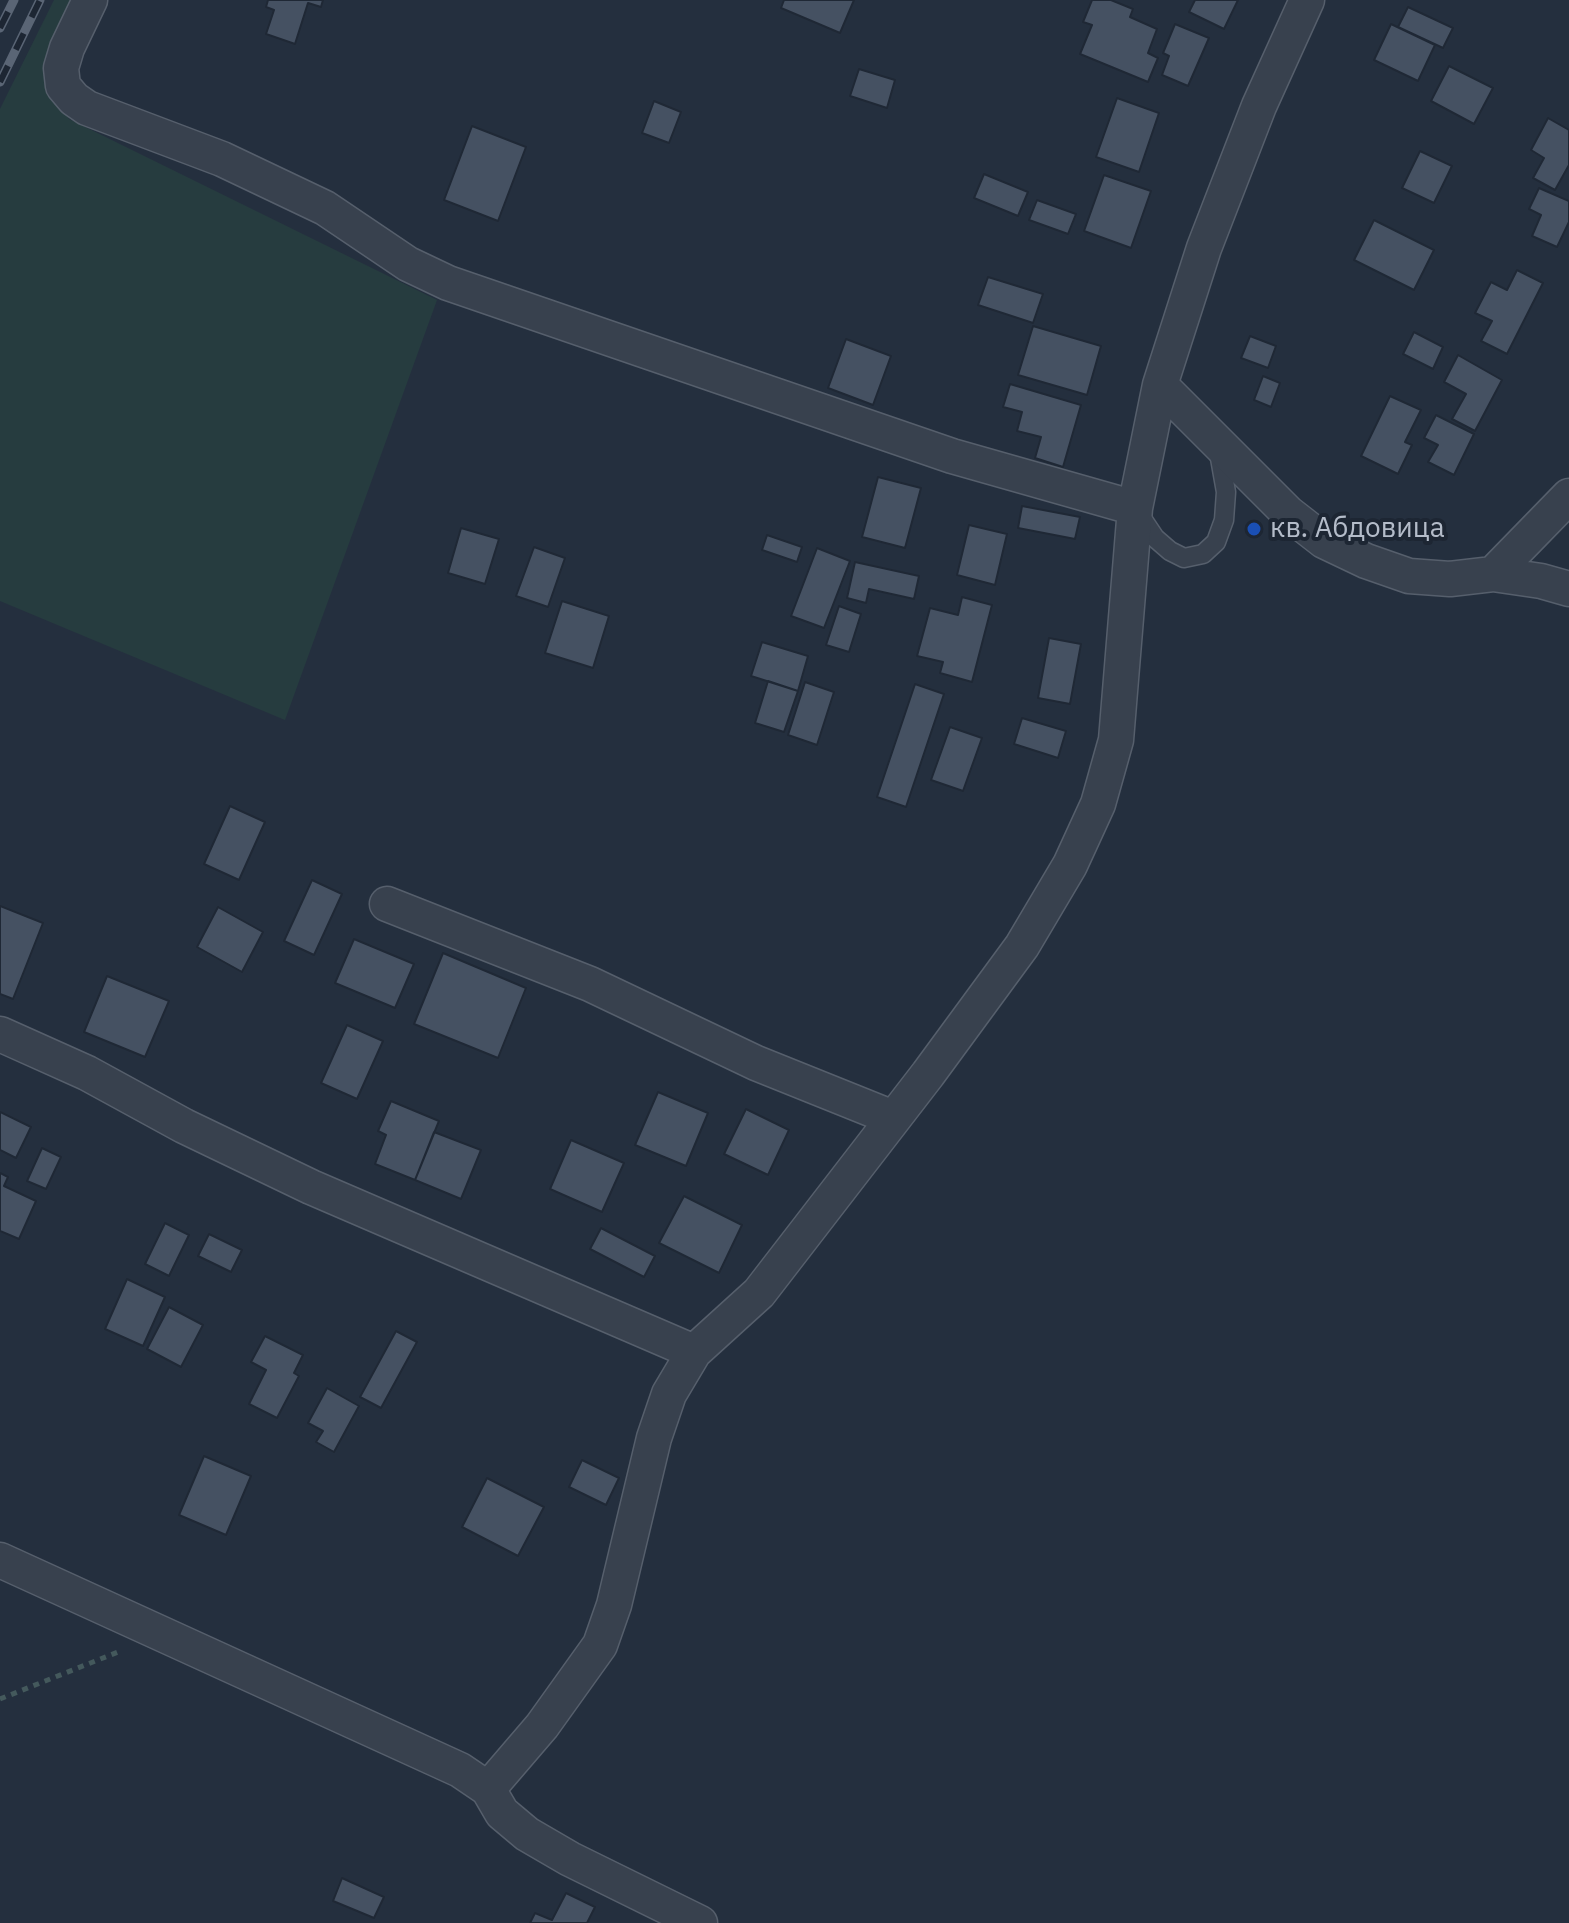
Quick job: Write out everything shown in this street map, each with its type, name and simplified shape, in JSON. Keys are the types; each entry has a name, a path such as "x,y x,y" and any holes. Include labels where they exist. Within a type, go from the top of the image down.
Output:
{"street":[{"path":"90,0 61,68 63,86 87,108 222,159 325,208 408,264 448,283 952,456 1135,508"},
{"path":"488,1789 542,1726 600,1645 614,1605 654,1438 669,1394 694,1352 759,1293 1022,946 1070,865 1098,804 1116,740 1135,508 1160,385 1204,248 1259,106 1307,0"},
{"path":"1160,385 1288,513 1324,541 1366,561 1409,576 1450,579 1493,574 1541,581 1569,589"},
{"path":"1493,574 1569,496"},
{"path":"387,904 590,984 756,1063 893,1118"},
{"path":"0,1034 87,1073 184,1126 311,1187 694,1352"},
{"path":"0,1560 460,1770 488,1789 502,1813 527,1834 570,1859 700,1923"}],"lane":[{"path":"1135,508 1155,538 1170,551 1184,558 1203,554 1216,542 1224,520 1226,492 1216,438"}],"path":[{"path":"0,1699 121,1651 168,1636"}],"green space":[{"path":"54,0 78,0 44,67 69,119 437,300 285,720 0,601 0,109"}],"building":[{"path":"268,0 323,0 321,7 308,3 295,44 266,34 274,10 266,7"},
{"path":"784,0 854,0 840,33 781,8"},
{"path":"1092,0 1111,0 1133,9 1130,17 1157,29 1148,53 1158,58 1148,82 1080,54 1092,25 1083,22"},
{"path":"1195,0 1238,0 1224,29 1189,12"},
{"path":"1408,7 1453,28 1443,48 1398,27"},
{"path":"1175,24 1209,38 1188,86 1162,75 1169,56 1163,53"},
{"path":"1391,24 1435,45 1418,81 1374,60"},
{"path":"1449,66 1493,88 1474,124 1431,101"},
{"path":"859,69 895,80 887,108 850,96"},
{"path":"1117,98 1159,113 1139,172 1096,157"},
{"path":"654,101 681,112 669,143 642,133"},
{"path":"1548,118 1569,130 1569,165 1555,190 1533,178 1544,158 1531,150"},
{"path":"472,126 526,147 498,221 444,200"},
{"path":"1420,151 1452,166 1434,203 1402,188"},
{"path":"984,174 1028,192 1018,216 974,198"},
{"path":"1104,175 1151,191 1131,248 1084,231"},
{"path":"1539,188 1569,201 1569,222 1557,247 1532,236 1541,215 1529,209"},
{"path":"1037,200 1076,214 1068,234 1029,220"},
{"path":"1374,220 1434,250 1414,290 1354,260"},
{"path":"1517,270 1543,283 1507,354 1481,341 1492,321 1475,313 1491,282 1507,290"},
{"path":"988,277 1043,294 1033,323 978,305"},
{"path":"1033,326 1101,346 1087,395 1018,375"},
{"path":"1414,332 1443,347 1433,369 1403,354"},
{"path":"1250,336 1276,346 1268,368 1241,358"},
{"path":"846,339 891,356 873,405 828,388"},
{"path":"1458,355 1502,380 1475,431 1452,419 1466,394 1444,382"},
{"path":"1263,376 1280,383 1271,407 1254,400"},
{"path":"1010,384 1081,405 1063,467 1035,458 1041,437 1017,431 1022,412 1003,407"},
{"path":"1390,396 1421,410 1405,442 1412,445 1398,474 1361,456"},
{"path":"1436,415 1474,434 1454,475 1428,462 1438,445 1424,438"},
{"path":"878,477 921,488 905,548 862,537"},
{"path":"1022,506 1080,517 1075,539 1018,528"},
{"path":"969,525 1007,534 995,585 957,575"},
{"path":"461,528 499,539 485,584 448,573"},
{"path":"767,535 802,547 797,562 762,550"},
{"path":"534,547 565,558 548,607 516,596"},
{"path":"817,548 850,561 824,628 791,616"},
{"path":"855,562 919,576 914,599 869,589 866,603 847,598"},
{"path":"962,597 992,605 972,682 940,673 943,662 917,656 930,608 958,615"},
{"path":"562,601 609,616 593,668 545,653"},
{"path":"839,606 861,614 849,652 826,645"},
{"path":"1049,638 1081,644 1070,704 1038,698"},
{"path":"762,642 808,656 798,691 751,676"},
{"path":"768,681 798,691 784,732 755,723"},
{"path":"805,682 834,692 817,745 788,735"},
{"path":"915,684 944,694 906,807 877,797"},
{"path":"1022,718 1066,731 1058,758 1014,744"},
{"path":"950,727 982,738 963,791 931,780"},
{"path":"230,806 265,822 239,880 204,864"},
{"path":"312,880 342,894 314,955 284,941"},
{"path":"0,906 43,923 13,999 0,994"},
{"path":"218,907 263,932 242,972 197,947"},
{"path":"354,939 414,964 395,1008 335,983"},
{"path":"443,953 526,988 498,1058 414,1024"},
{"path":"107,976 169,1001 145,1057 84,1032"},
{"path":"347,1025 383,1041 357,1099 321,1083"},
{"path":"658,1092 708,1113 686,1166 635,1145"},
{"path":"391,1101 439,1121 415,1180 375,1164 386,1135 378,1131"},
{"path":"746,1109 789,1130 768,1175 724,1154"},
{"path":"0,1112 31,1127 16,1158 0,1150"},
{"path":"434,1132 481,1150 461,1199 415,1180"},
{"path":"571,1140 624,1163 602,1212 550,1189"},
{"path":"42,1148 61,1157 46,1189 27,1181"},
{"path":"0,1173 8,1177 4,1186 36,1201 19,1239 0,1231"},
{"path":"684,1196 742,1225 719,1273 659,1243"},
{"path":"165,1223 189,1235 169,1276 145,1264"},
{"path":"601,1228 655,1256 644,1277 590,1249"},
{"path":"209,1234 242,1250 231,1272 198,1256"},
{"path":"127,1279 165,1297 143,1346 105,1329"},
{"path":"169,1307 203,1325 181,1367 147,1349"},
{"path":"396,1331 417,1342 381,1408 360,1397"},
{"path":"265,1336 303,1355 294,1373 299,1376 277,1418 249,1404 266,1370 251,1362"},
{"path":"327,1388 359,1406 334,1452 316,1442 323,1431 308,1423"},
{"path":"204,1456 251,1476 226,1535 179,1515"},
{"path":"582,1460 619,1478 606,1505 569,1487"},
{"path":"487,1478 544,1507 518,1556 462,1527"},
{"path":"342,1878 384,1897 374,1918 333,1901"},
{"path":"566,1893 595,1907 587,1923 530,1923 535,1913 552,1920"}],"railway":[{"path":"0,28 14,0"},
{"path":"0,82 40,0"}],"place":[{"name":"кв. Абдовица","path":"1254,529"}]}
